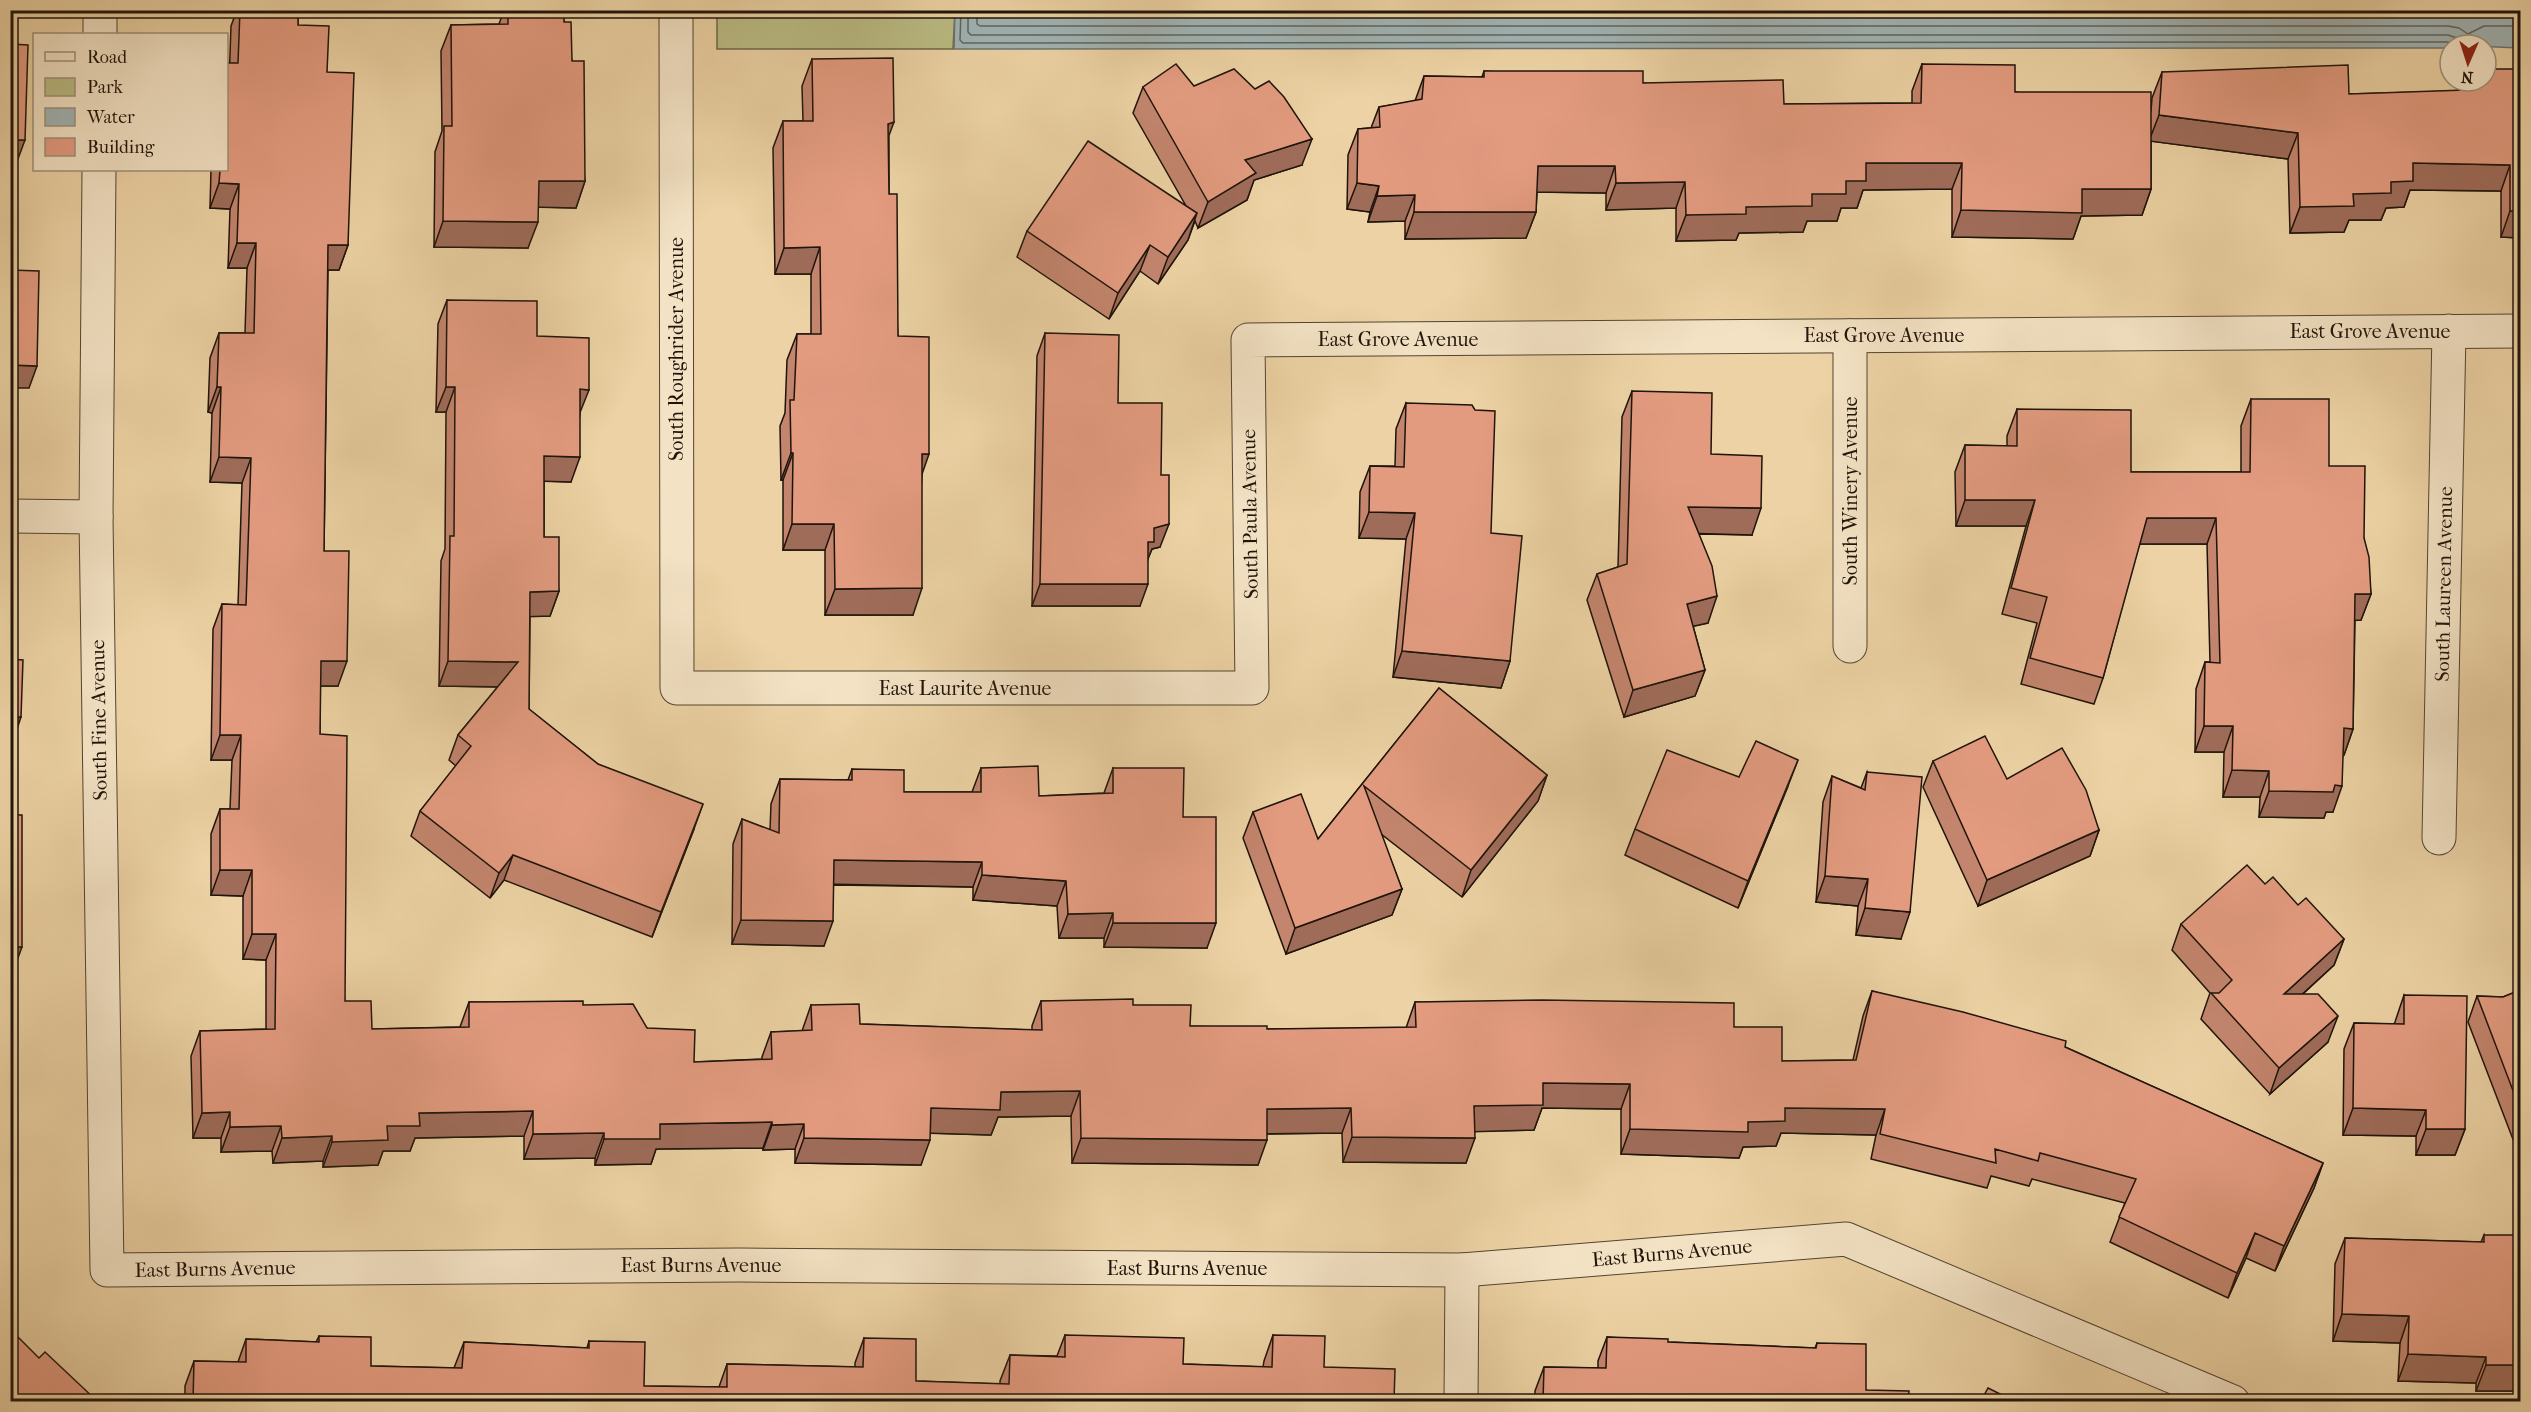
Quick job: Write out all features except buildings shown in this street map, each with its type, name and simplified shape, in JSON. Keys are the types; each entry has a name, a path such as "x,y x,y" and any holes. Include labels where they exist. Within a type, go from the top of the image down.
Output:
{"street":[{"path":"100,10 100,33"},
{"name":"South Roughrider Avenue","path":"676,10 677,688"},
{"name":"South Fine Avenue","path":"99,171 96,517 106,1270"},
{"name":"South Laureen Avenue","path":"2439,838 2449,331"},
{"name":"East Grove Avenue","path":"1248,340 2520,331"},
{"name":"South Winery Avenue","path":"1850,336 1850,646"},
{"name":"South Paula Avenue","path":"1248,340 1252,688"},
{"path":"10,516 96,517"},
{"name":"East Laurite Avenue","path":"677,688 1252,688"},
{"name":"East Burns Avenue","path":"106,1270 739,1265 1462,1269 1846,1239 2233,1401"},
{"path":"1461,1401 1462,1269"}],"green space":[{"path":"717,11 955,11 953,49 717,49"}],"water":[{"path":"955,10 2520,10 2520,48 2498,47 2498,33 2438,33 2438,48 954,49"}]}
